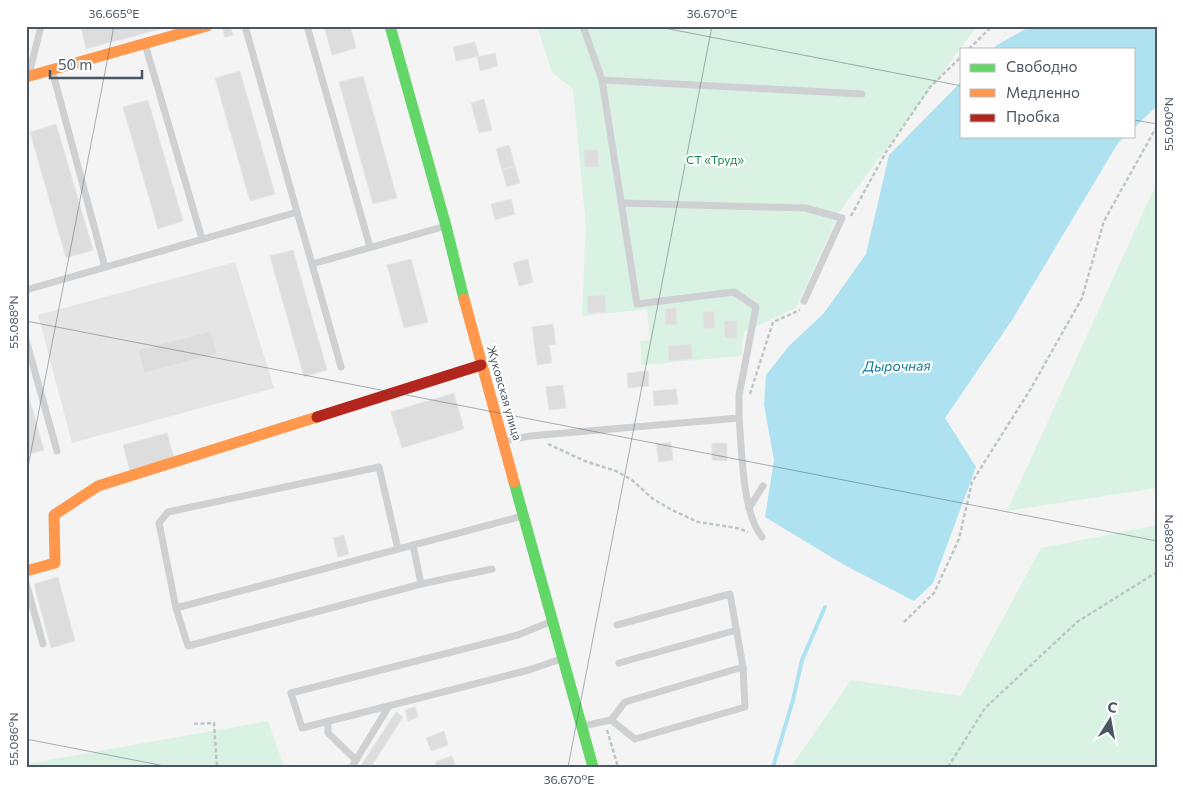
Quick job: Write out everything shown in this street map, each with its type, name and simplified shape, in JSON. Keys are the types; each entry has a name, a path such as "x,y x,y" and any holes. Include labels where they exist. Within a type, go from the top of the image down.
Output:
{"main road":[{"path":"27,77 207,26"},
{"name":"Жуковская улица","path":"390,26 446,226 481,365 594,767"},
{"path":"26,572 55,563 54,514 98,486 481,365"}],"lane":[{"path":"27,77 41,26"},
{"path":"245,26 341,367"},
{"path":"307,26 370,247"},
{"path":"583,26 602,80 637,304 734,292 756,308 739,394 739,418 747,499 756,529 762,537"},
{"path":"145,44 202,239"},
{"path":"52,70 105,267"},
{"path":"602,80 862,94"},
{"path":"622,203 805,208 842,218 804,301"},
{"path":"26,290 297,212"},
{"path":"312,264 446,226"},
{"path":"26,340 57,451"},
{"path":"503,442 530,436 739,418"},
{"path":"398,550 379,467 168,512 159,523 176,608 188,646 421,584 492,569"},
{"path":"749,508 763,486"},
{"path":"176,608 523,516"},
{"path":"413,546 421,584"},
{"path":"26,583 43,644"},
{"path":"608,720 635,739 745,707 744,667 730,594 616,625"},
{"path":"552,621 518,635 290,693 302,728 528,670 563,659"},
{"path":"619,664 737,630"},
{"path":"582,726 608,720 625,702 744,667"},
{"path":"328,721 328,733 354,763 389,706"}],"path":[{"path":"970,48 992,26"},
{"path":"904,622 934,593 959,539 972,482 1030,390 1082,298 1104,220 1157,126"},
{"path":"530,436 585,461 616,471 632,480 652,498 698,522 737,528 762,537"},
{"path":"948,767 985,708 1077,622 1157,572"},
{"path":"608,720 618,767"},
{"path":"194,724 214,723 217,767"}],"shaded area":[{"path":"235,262 274,388 72,443 38,315"}],"green space":[{"name":"СТ «Труд»","path":"537,26 977,26 840,211 796,308 744,332 741,356 642,365 640,341 650,340 647,309 582,316 586,227 573,89 552,72"},
{"path":"1157,182 1157,488 1007,511"},
{"path":"1157,525 1157,767 791,767 851,680 961,696 1041,548"},
{"path":"268,721 284,767 26,767 26,764"}],"water":[{"path":"1031,26 1157,26 1157,106 1136,126 1136,48 994,48"},
{"path":"960,83 960,138 1123,138 1118,143 1012,320 945,418 976,467 933,583 914,601 846,566 765,517 774,460 764,405 766,375 789,346 824,313 866,254 889,155"}],"building":[{"path":"86,26 164,26 164,28 86,49 81,28"},
{"path":"230,26 233,35 225,37 222,27"},
{"path":"324,26 350,26 356,48 332,55"},
{"path":"475,42 479,56 456,61 453,47"},
{"path":"495,53 498,66 480,71 477,57"},
{"path":"240,71 275,194 250,201 215,78"},
{"path":"363,76 397,198 373,204 339,82"},
{"path":"484,99 492,130 479,133 471,103"},
{"path":"148,100 183,221 158,229 123,107"},
{"path":"56,124 93,250 66,258 30,132"},
{"path":"509,145 515,166 502,170 496,149"},
{"path":"584,150 598,150 599,167 585,167"},
{"path":"515,166 520,183 507,187 502,170"},
{"path":"511,199 515,214 495,220 491,204"},
{"path":"293,250 327,370 304,377 270,256"},
{"path":"411,259 428,322 404,328 387,265"},
{"path":"528,259 533,282 519,286 513,263"},
{"path":"605,295 606,312 588,313 587,296"},
{"path":"676,308 677,325 665,325 665,309"},
{"path":"714,311 715,328 704,329 703,312"},
{"path":"724,321 737,321 737,338 725,338"},
{"path":"553,324 556,344 549,345 552,363 537,365 532,327"},
{"path":"211,331 217,354 144,373 138,350"},
{"path":"691,344 693,359 669,361 668,346"},
{"path":"648,371 649,386 628,388 627,373"},
{"path":"563,385 566,408 549,410 546,387"},
{"path":"26,387 44,450 26,455"},
{"path":"676,389 678,404 654,406 653,391"},
{"path":"454,393 464,429 402,448 391,412"},
{"path":"167,433 174,458 130,470 123,445"},
{"path":"671,442 673,460 659,462 656,444"},
{"path":"712,443 727,443 727,461 712,460"},
{"path":"344,535 349,554 338,557 333,538"},
{"path":"58,577 75,641 51,648 34,584"},
{"path":"415,707 418,717 408,721 405,710"},
{"path":"396,712 403,717 371,767 360,767"},
{"path":"444,731 448,745 431,751 426,738"},
{"path":"452,756 456,767 436,767 435,762"}],"waterway":[{"name":"Дырочная","path":"773,767 793,700 802,660 825,607"}],"traffic: fast":[{"path":"390,26 446,226 464,299"},
{"path":"514,482 593,767"}],"traffic: slow":[{"path":"26,77 207,26"},
{"path":"464,299 514,482"},
{"path":"26,571 55,563 54,515 98,486 317,417"}],"traffic: jam":[{"path":"317,417 481,365"}]}
